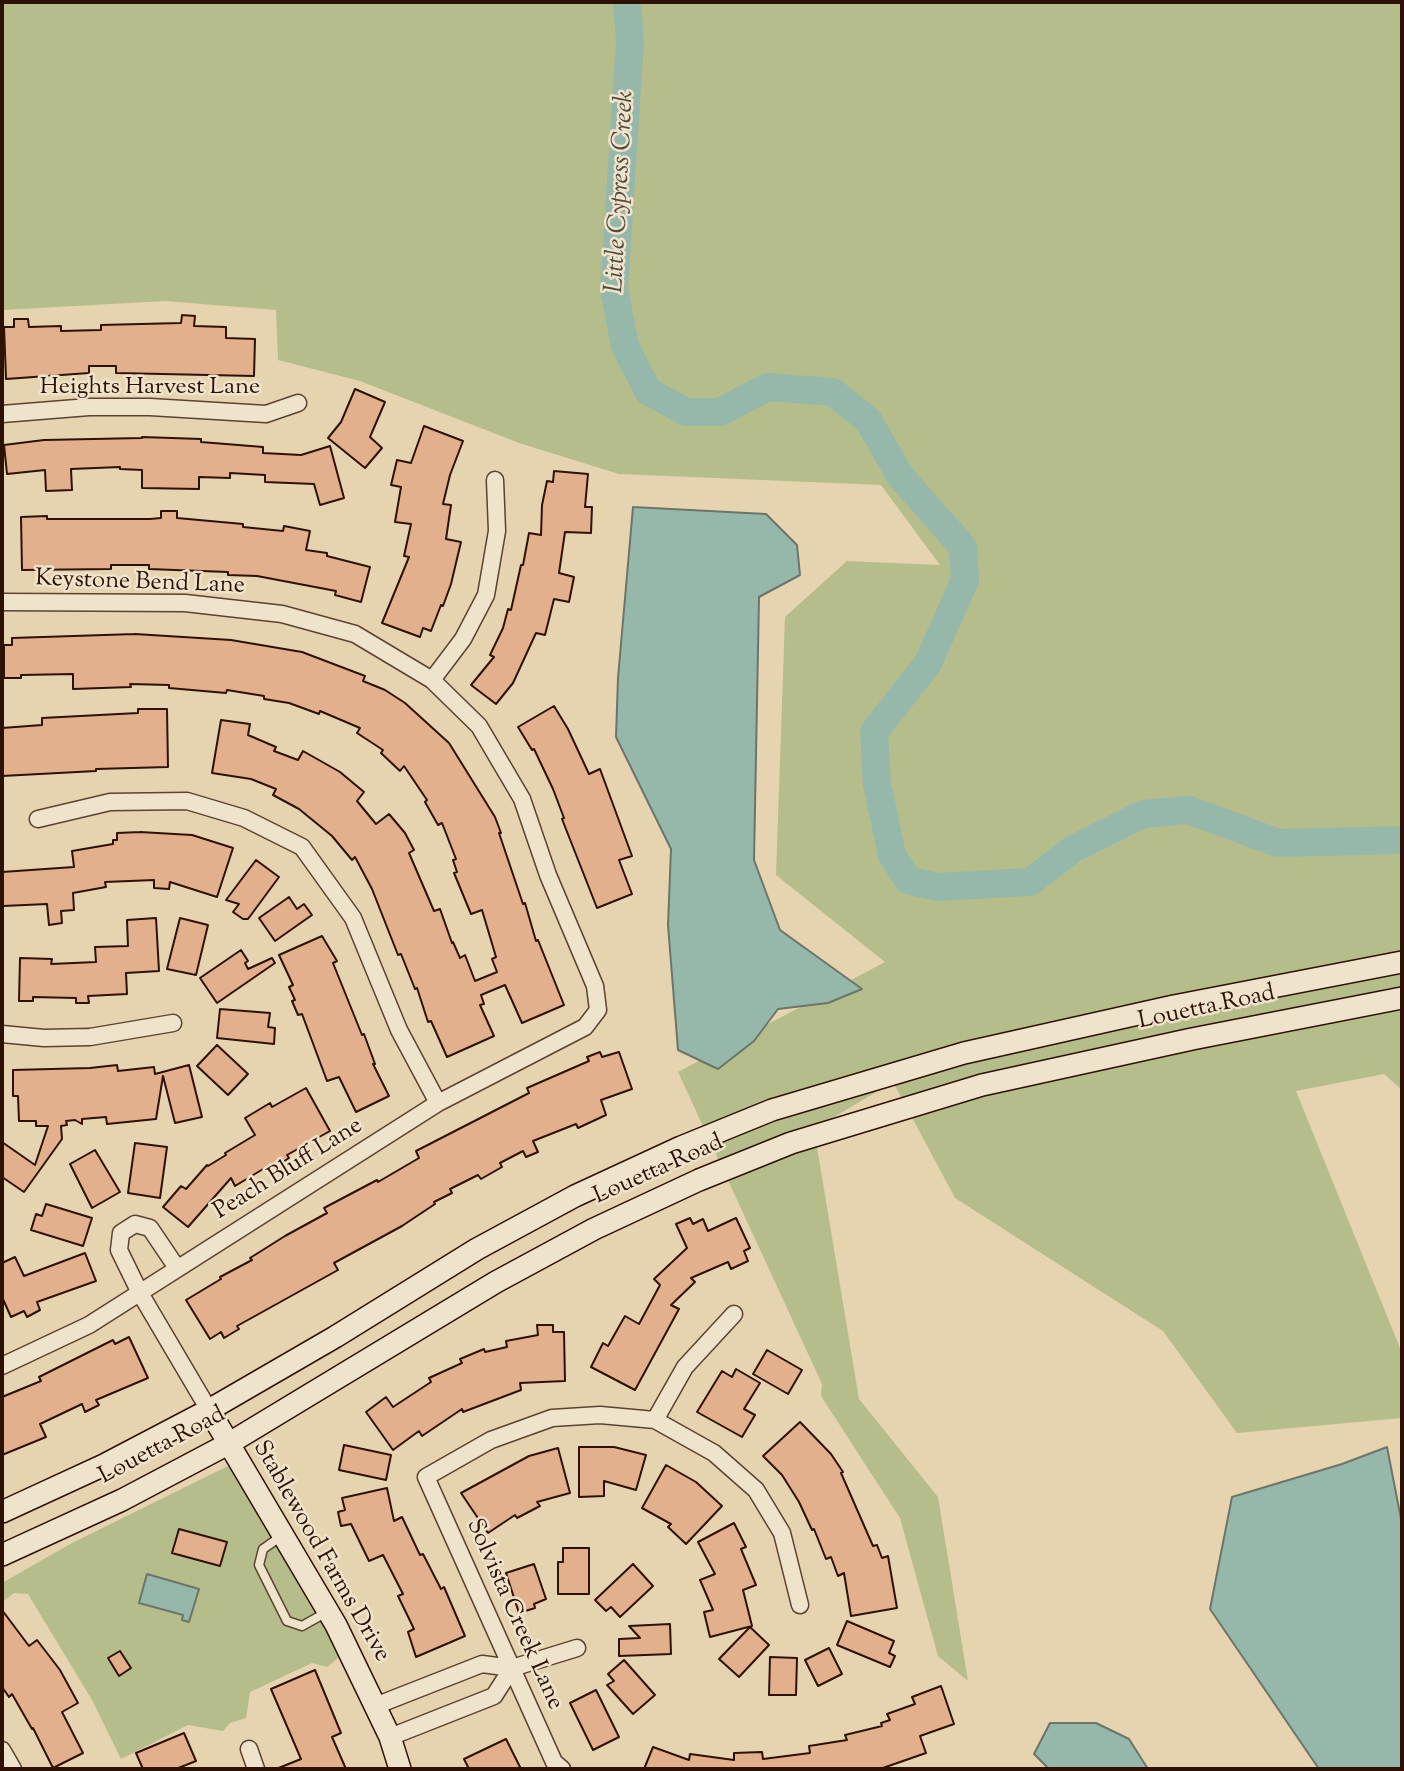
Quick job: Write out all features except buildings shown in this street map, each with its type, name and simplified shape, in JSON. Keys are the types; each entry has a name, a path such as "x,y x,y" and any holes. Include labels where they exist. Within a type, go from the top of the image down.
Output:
{"main road":[{"name":"Louetta Road","path":"2,1512 104,1465 209,1410 335,1337 477,1249 563,1203 681,1147 772,1110 964,1053 1186,1003 1402,962"},
{"name":"Louetta Road","path":"2,1555 122,1500 228,1444 496,1282 581,1236 699,1180 791,1143 982,1085 1192,1039 1402,998"},
{"name":"Stablewood Farms Drive","path":"209,1410 328,1611 390,1737 400,1769"}],"street":[{"name":"Heights Harvest Lane","path":"2,414 89,407 150,407 266,414 298,402"},
{"path":"432,680 463,639 486,594 496,531 495,481"},
{"name":"Keystone Bend Lane","path":"2,601 185,603 282,614 355,634 432,680 480,726 522,799 548,875 595,986 598,1010"},
{"path":"38,819 110,802 187,801 244,818 302,847 353,918 399,1030 438,1103"},
{"name":"Peach Bluff Lane","path":"2,1366 89,1325 438,1103 585,1027 598,1010"},
{"path":"2,1034 44,1038 90,1037 173,1023"},
{"name":"Stablewood Farms Drive","path":"177,1268 150,1228 135,1224 121,1233 118,1251 209,1410"},
{"path":"734,1314 685,1367 655,1420 714,1453 756,1490 782,1533 800,1605"},
{"name":"Solvista Creek Lane","path":"562,1769 554,1762 426,1477 491,1440 552,1418 600,1415 655,1420"},
{"path":"375,1706 482,1664 512,1668 577,1648"},
{"path":"390,1737 494,1696 512,1668"},
{"path":"249,1749 256,1769"},
{"path":"2,1750 13,1769"}],"lane":[{"path":"282,1535 263,1549 259,1565 287,1621 302,1626 328,1611"}],"green space":[{"path":"2,2 1402,2 1402,1090 1384,1074 1296,1091 1402,1353 1402,1418 1237,1433 1163,1331 955,1198 893,1082 814,1129 859,1399 938,1497 968,1681 938,1656 900,1518 821,1396 822,1384 678,1072 885,962 776,875 785,617 847,561 940,565 881,485 619,474 519,443 360,381 278,360 276,310 165,301 2,310"},
{"path":"232,1464 343,1654 327,1667 312,1663 250,1692 246,1718 230,1723 223,1731 188,1725 121,1759 92,1700 28,1594 14,1593 2,1602 2,1583 72,1543"}],"shaded area":[{"path":"633,507 766,514 797,545 800,575 759,597 754,860 780,930 862,989 828,1003 778,1009 754,1041 718,1069 678,1050 668,925 671,849 616,737 618,678"},
{"path":"1387,1447 1402,1524 1402,1769 1319,1769 1210,1609 1232,1497 1342,1464"},
{"path":"147,1574 199,1589 189,1622 182,1620 183,1615 139,1603"},
{"path":"1050,1723 1096,1723 1129,1739 1148,1769 1048,1768 1034,1754"}],"waterway":[{"name":"Little Cypress Creek","path":"627,2 630,41 614,289 625,346 648,391 686,412 720,412 768,387 833,392 868,420 901,477 963,547 965,580 928,663 874,732 877,784 892,855 908,880 936,887 1030,882 1073,849 1143,814 1189,810 1278,843 1402,840"}]}
